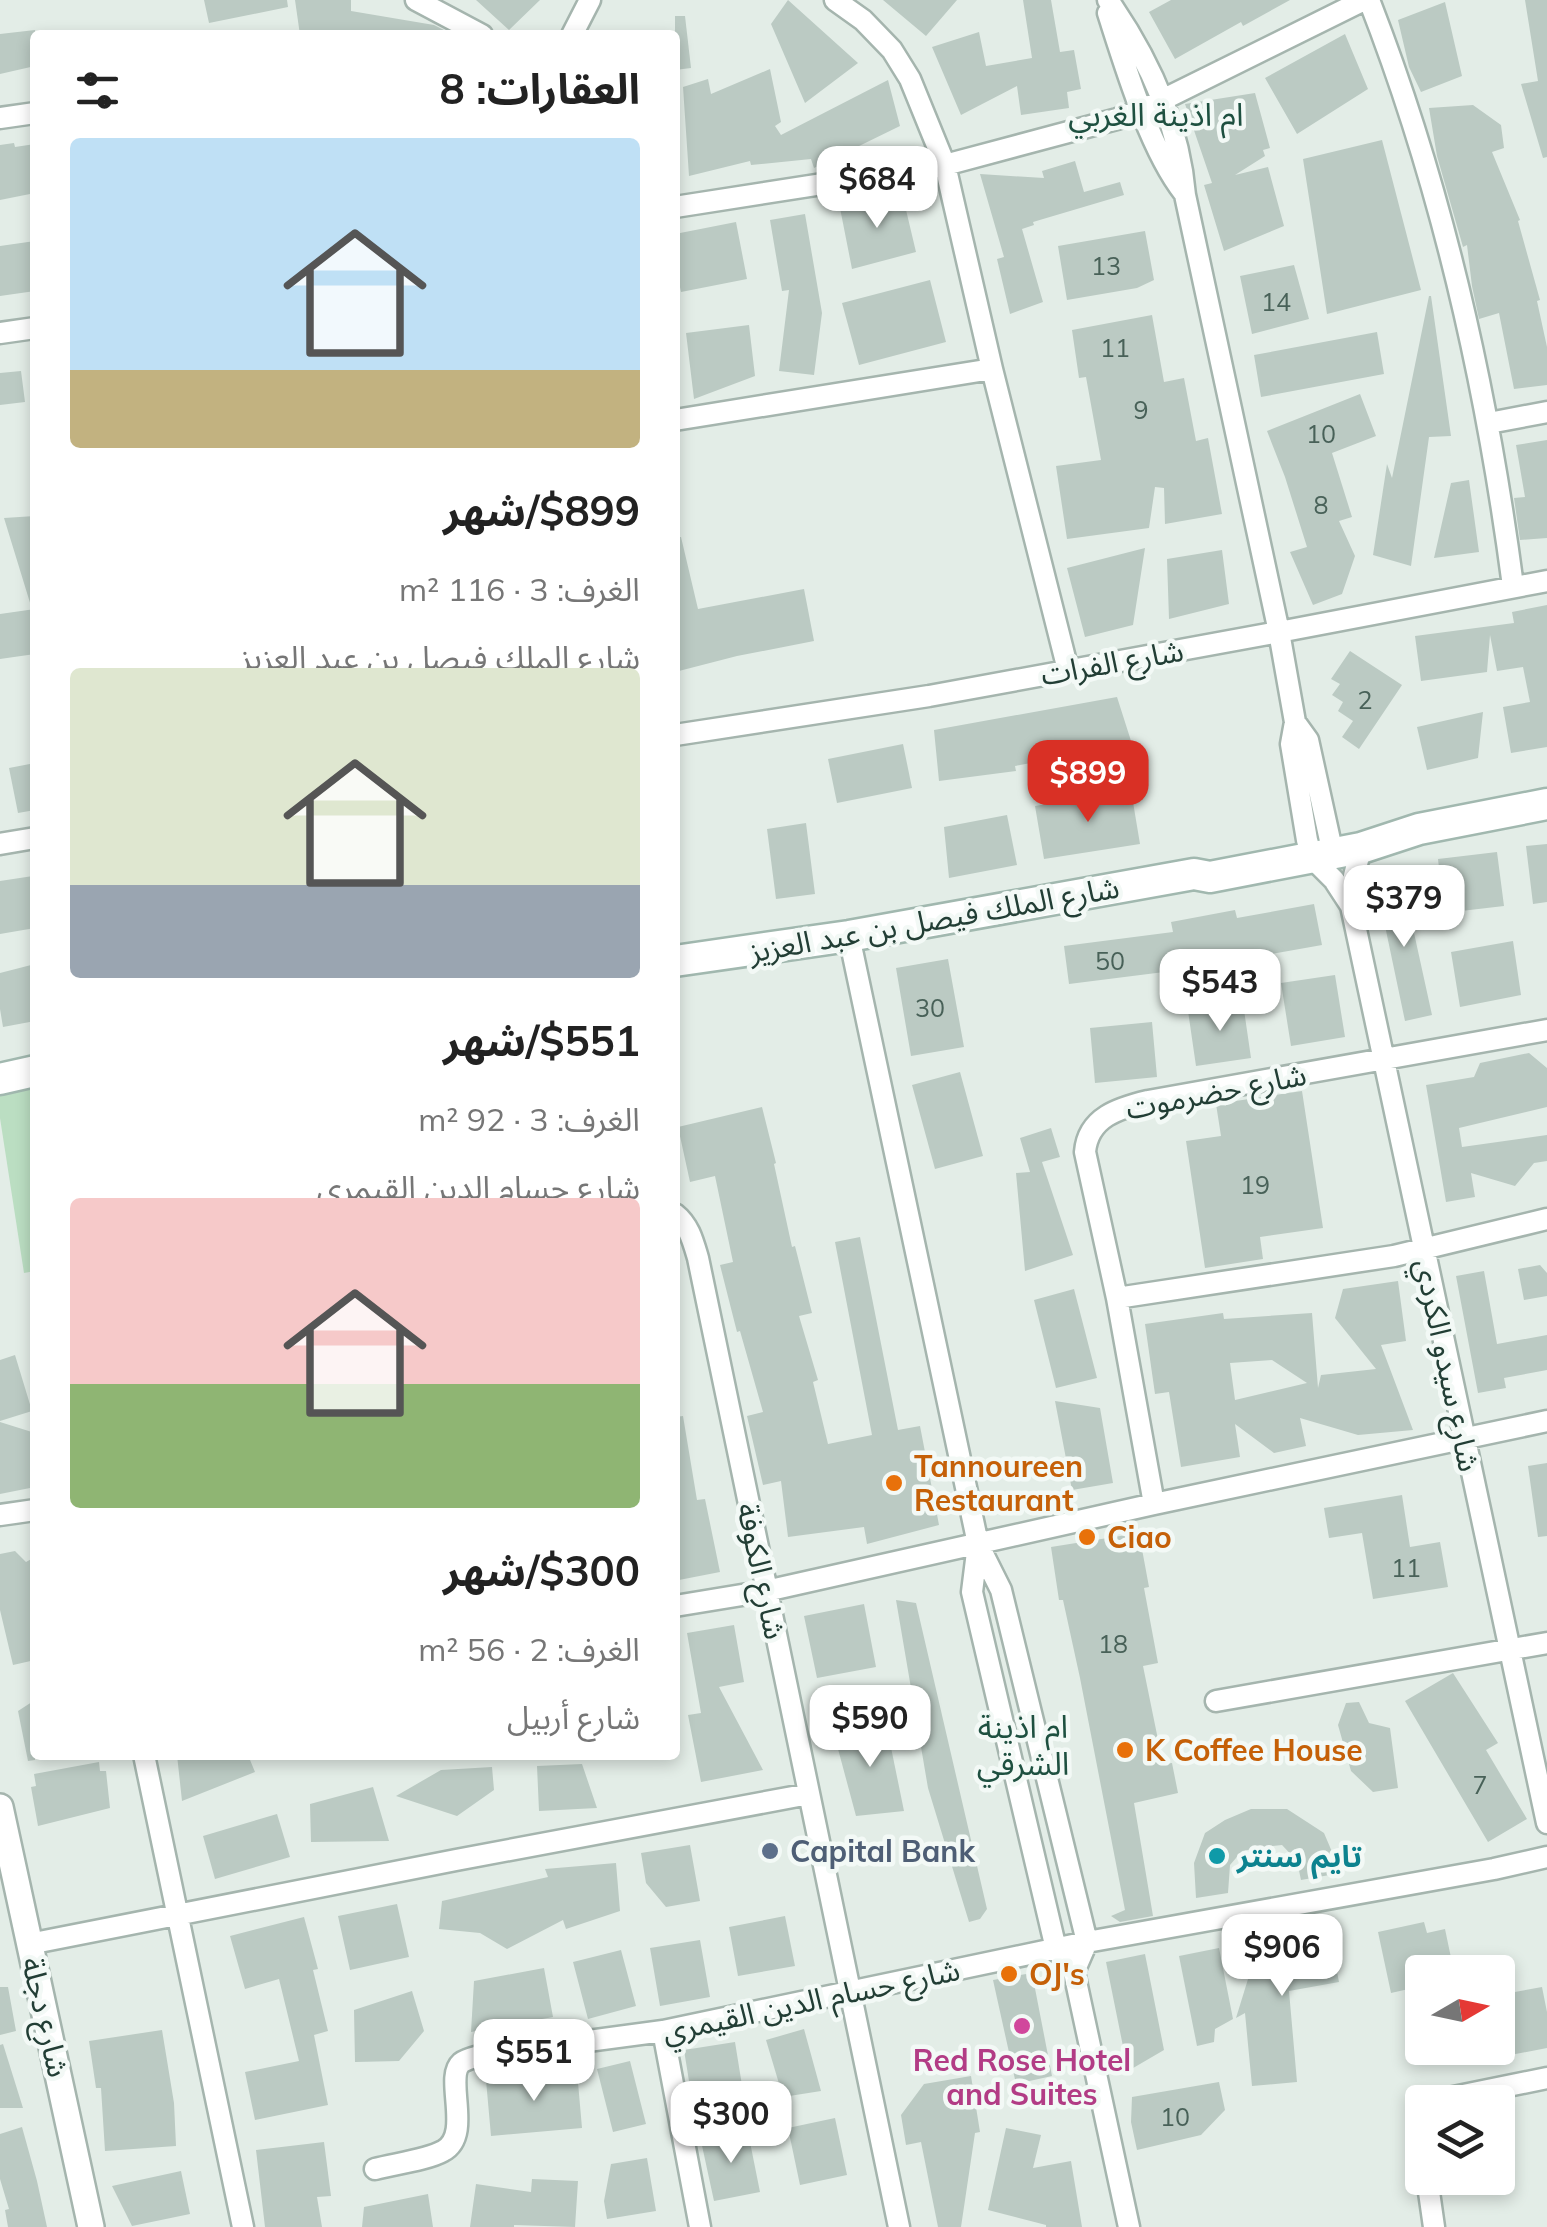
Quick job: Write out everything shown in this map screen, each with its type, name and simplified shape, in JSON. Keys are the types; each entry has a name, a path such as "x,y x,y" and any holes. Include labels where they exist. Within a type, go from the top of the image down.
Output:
{"main road":[{"name":"شارع الملك فيصل بن عبد العزيز","path":"680,960 848,936 1194,874 1207,865 1328,847 1380,830 1418,829 1547,804"},
{"path":"0,1060 30,1057"},
{"path":"0,1078 30,1073"}],"street":[{"path":"416,0 473,30"},
{"path":"575,30 590,0"},
{"path":"835,0 863,20 892,50 910,79 944,165 1068,670"},
{"path":"1106,0 1140,49 1164,100 1180,156 1295,722 1308,740 1328,847"},
{"path":"1106,0 1142,110 1171,177 1185,194"},
{"path":"680,206 944,165 1084,129 1164,100 1367,0 1397,72 1420,145 1454,278 1489,423 1513,586"},
{"path":"0,118 30,114"},
{"path":"0,332 30,329"},
{"path":"680,419 992,369"},
{"path":"1489,423 1547,412"},
{"name":"شارع الفرات","path":"680,734 929,696 1547,581"},
{"path":"0,844 30,839"},
{"name":"شارع سيدو الكردي","path":"1328,847 1334,880 1351,906"},
{"name":"شارع سيدو الكردي","path":"1328,847 1354,876 1351,906 1382,1059 1547,1823"},
{"path":"848,936 978,1544 1001,1590 1087,1942 1074,1972"},
{"name":"شارع حضرموت","path":"1154,1504 1117,1298 1085,1152 1088,1135 1099,1120 1148,1100 1547,1030"},
{"name":"شارع الكوفة","path":"680,1217 692,1236 698,1258 899,2227"},
{"path":"1117,1298 1424,1250 1547,1219"},
{"path":"680,1605 1547,1422"},
{"path":"0,1516 30,1511"},
{"path":"978,1544 972,1592 1056,1949 1074,1972 1128,2227"},
{"path":"1216,1701 1547,1642"},
{"path":"145,1760 241,2225"},
{"path":"29,1944 808,1794"},
{"name":"شارع دجلة","path":"0,1807 90,2227"},
{"name":"شارع حسام الدين القيمري","path":"374,2169 446,2150 457,2127 456,2070 462,2062 483,2055 664,2031 1087,1942 1547,1857"},
{"path":"664,2031 700,2227"},
{"path":"1513,2085 1547,2078"},
{"path":"1429,2195 1434,2227"}],"green space":[{"path":"30,1090 30,1272 24,1273 0,1118 0,1094"}],"building":[{"path":"204,0 287,0 288,7 209,23"},
{"path":"295,0 351,0 351,11 444,30 299,30"},
{"path":"476,0 540,0 509,30"},
{"path":"788,0 858,63 805,103 771,24"},
{"path":"883,0 957,0 926,36"},
{"path":"1023,0 1051,0 1060,52 1074,50 1081,89 1067,92 1069,108 1021,115 1017,86 961,115 932,47 979,32 986,66 1032,58"},
{"path":"1171,0 1290,0 1175,59 1149,12"},
{"path":"1525,0 1547,0 1547,157 1543,158 1521,84 1538,81"},
{"path":"1445,2 1462,76 1421,92 1409,67 1398,20"},
{"path":"675,16 685,16 691,68 680,69 680,30 675,30"},
{"path":"30,31 30,67 0,74 0,34"},
{"path":"1345,34 1368,89 1297,134 1265,78"},
{"path":"770,69 781,122 775,126 781,135 888,80 900,126 814,168 811,159 751,165 750,161 689,176 683,87 708,79 711,94"},
{"path":"1255,93 1270,148 1263,150 1265,156 1235,175 1268,167 1284,226 1224,251 1204,185 1212,183 1185,104"},
{"path":"1473,105 1501,125 1504,148 1492,152 1520,220 1540,300 1537,301 1547,347 1547,385 1514,389 1499,313 1479,319 1467,245 1463,247 1437,156 1429,108"},
{"path":"1382,140 1421,290 1327,314 1303,159"},
{"path":"0,145 30,145 30,194 0,200"},
{"path":"1075,161 1084,192 1120,182 1124,195 1033,222 1034,225 1022,229 1043,302 1010,314 997,259 1004,257 980,174 1044,178 1042,171"},
{"path":"902,193 916,252 852,269 840,208"},
{"path":"805,214 822,313 814,375 779,371 789,290 782,291 770,220"},
{"path":"736,222 747,279 681,292 680,233"},
{"path":"1145,231 1154,280 1137,288 1067,300 1058,246"},
{"path":"30,242 30,292 0,296 0,246"},
{"path":"1294,265 1309,319 1252,334 1240,276"},
{"path":"930,280 946,342 859,365 842,303"},
{"path":"1429,296 1451,436 1429,437 1411,566 1373,555 1387,464 1392,478"},
{"path":"1152,315 1164,382 1184,378 1196,441 1208,438 1222,514 1165,524 1164,488 1155,487 1149,528 1067,539 1056,466 1101,460 1086,377 1079,378 1072,330"},
{"path":"749,325 755,376 694,399 686,333"},
{"path":"1377,332 1384,374 1261,397 1254,355"},
{"path":"21,371 25,402 0,405 0,373"},
{"path":"1360,394 1376,436 1332,453 1352,517 1339,521 1355,556 1342,594 1313,605 1290,552 1307,547 1267,431"},
{"path":"1547,440 1547,538 1520,540 1514,498 1525,497 1516,445"},
{"path":"1469,480 1479,552 1434,558 1451,483"},
{"path":"30,516 30,603 4,518"},
{"path":"680,537 698,609 804,589 814,641 680,671"},
{"path":"1145,548 1133,625 1085,637 1067,568"},
{"path":"1222,550 1229,604 1169,619 1167,559"},
{"path":"1547,605 1547,747 1511,753 1503,707 1530,702 1523,667 1497,671 1490,635 1487,672 1421,681 1415,636 1514,623 1512,612"},
{"path":"30,610 30,655 0,659 0,614"},
{"path":"1350,651 1402,685 1359,749 1342,737 1353,721 1338,711 1343,702 1332,695 1340,684 1331,679"},
{"path":"1117,697 1132,744 1015,766 1016,771 939,781 934,730"},
{"path":"1483,712 1478,758 1427,770 1417,727"},
{"path":"903,744 912,788 837,803 828,759"},
{"path":"30,764 30,811 18,813 9,768"},
{"path":"1131,790 1140,844 1044,859 1035,806"},
{"path":"1007,815 1017,865 949,878 944,827"},
{"path":"806,823 815,894 776,899 767,829"},
{"path":"1547,844 1547,902 1533,904 1526,846"},
{"path":"1497,852 1504,906 1444,913 1438,859"},
{"path":"30,876 30,929 0,934 0,881"},
{"path":"1402,878 1432,1015 1405,1021 1376,883"},
{"path":"1314,904 1322,945 1244,959 1245,964 1181,976 1180,970 1069,984 1064,946 1173,932 1171,922 1235,910 1237,918"},
{"path":"1513,941 1521,995 1460,1007 1451,952"},
{"path":"948,959 964,1047 911,1056 896,968"},
{"path":"30,965 30,1022 3,1027 0,973"},
{"path":"1335,975 1345,1037 1291,1046 1281,983"},
{"path":"1243,1003 1251,1058 1196,1066 1188,1011"},
{"path":"1152,1022 1157,1077 1095,1083 1090,1028"},
{"path":"1529,1053 1547,1068 1547,1107 1459,1128 1462,1147 1547,1135 1547,1161 1534,1163 1515,1186 1471,1173 1475,1197 1446,1202 1426,1085 1474,1077 1480,1063"},
{"path":"960,1072 983,1156 935,1169 912,1085"},
{"path":"1302,1091 1323,1228 1260,1237 1263,1259 1205,1268 1186,1141 1221,1136 1216,1104"},
{"path":"762,1107 792,1247 795,1246 812,1313 799,1316 818,1380 813,1382 828,1444 872,1435 835,1242 860,1237 898,1430 920,1426 939,1525 867,1544 864,1527 788,1537 781,1481 763,1485 747,1416 763,1412 720,1265 733,1262 715,1176 690,1182 680,1127"},
{"path":"1051,1128 1060,1157 1042,1162 1073,1255 1025,1271 1016,1173 1030,1172 1020,1138"},
{"path":"1540,1265 1547,1273 1547,1296 1524,1300 1518,1269"},
{"path":"1484,1271 1497,1344 1547,1335 1547,1370 1504,1378 1506,1388 1478,1393 1456,1276"},
{"path":"1398,1281 1406,1341 1381,1345 1413,1430 1358,1435 1300,1418 1306,1446 1274,1453 1235,1424 1240,1457 1181,1467 1169,1392 1155,1394 1145,1324 1223,1313 1224,1319 1312,1313 1318,1388 1321,1375 1376,1369 1335,1318 1343,1289","holes":["1272,1360 1307,1383 1235,1400 1230,1363"]},
{"path":"1074,1289 1097,1378 1056,1388 1034,1300"},
{"path":"15,1355 30,1412 0,1421 0,1360"},
{"path":"1055,1401 1100,1408 1113,1483 1072,1490"},
{"path":"683,1416 697,1500 705,1499 720,1572 680,1580"},
{"path":"0,1422 30,1431 30,1488 0,1494"},
{"path":"1547,1463 1547,1536 1538,1537 1528,1466"},
{"path":"1402,1495 1410,1547 1440,1542 1448,1587 1373,1599 1362,1533 1329,1538 1324,1508"},
{"path":"1139,1533 1149,1587 1144,1588 1158,1663 1143,1666 1163,1764 1172,1763 1178,1793 1134,1803 1153,1916 1120,1922 1111,1916 1125,1910 1051,1547"},
{"path":"15,1551 26,1562 30,1560 30,1661 13,1665 0,1610 0,1554"},
{"path":"896,1600 916,1603 987,1909 980,1919 969,1922 928,1788"},
{"path":"864,1604 876,1667 817,1678 804,1616"},
{"path":"734,1625 744,1682 719,1687 763,1770 701,1782 688,1715 701,1713 687,1633"},
{"path":"1453,1673 1498,1743 1486,1750 1527,1819 1488,1842 1405,1701"},
{"path":"1359,1702 1369,1723 1390,1728 1398,1788 1373,1792 1351,1771 1338,1725 1346,1703"},
{"path":"30,1703 30,1760 35,1760 28,1761 18,1711"},
{"path":"886,1723 904,1811 856,1816 834,1734"},
{"path":"178,1760 250,1760 255,1772 182,1801"},
{"path":"99,1762 100,1771 106,1771 110,1808 38,1826 31,1787 36,1786 34,1774"},
{"path":"582,1764 597,1808 539,1811 537,1766"},
{"path":"492,1767 494,1790 457,1816 396,1796 441,1770"},
{"path":"373,1787 389,1841 311,1842 310,1804"},
{"name":"تايم سنتر","path":"1251,1809 1287,1809 1324,1833 1341,1873 1301,1880 1297,1861 1282,1845 1263,1847 1242,1851 1230,1865 1228,1893 1196,1898 1194,1863 1205,1833"},
{"path":"277,1814 290,1857 215,1879 203,1836"},
{"path":"690,1845 700,1901 666,1907 646,1883 641,1853"},
{"path":"616,1863 620,1911 566,1929 563,1920 507,1949 480,1933 439,1929 442,1901 548,1877 545,1869"},
{"path":"397,1904 409,1957 350,1970 338,1916"},
{"path":"785,1916 795,1966 738,1976 729,1927"},
{"path":"304,1917 328,2031 314,2035 328,2105 255,2120 245,2072 299,2061 279,1979 245,1989 230,1936"},
{"path":"1424,1922 1427,1933 1445,1929 1450,1955 1405,1955 1405,1990 1391,1993 1378,1932"},
{"path":"1328,1926 1339,1982 1289,1991 1297,2082 1252,2086 1245,2013 1236,2018 1260,1940"},
{"path":"700,1940 710,1997 660,2006 650,1948"},
{"path":"1219,1948 1233,2019 1215,2029 1214,2042 1197,2046 1179,1956"},
{"path":"621,1950 636,2006 588,2019 573,1962"},
{"path":"1145,1954 1164,2050 1128,2071 1106,1962"},
{"path":"544,1968 553,2017 471,2032 474,1981"},
{"path":"1032,1973 1052,2076 1016,2084 993,1980"},
{"path":"0,1987 8,1987 16,2031 0,2035"},
{"path":"1542,1987 1547,2048 1515,2054 1515,1992"},
{"path":"412,1991 424,2031 399,2061 355,2062 354,2010"},
{"path":"804,2029 821,2091 783,2097 766,2040"},
{"path":"162,2030 174,2103 176,2146 105,2151 101,2088 96,2088 89,2041"},
{"path":"735,2042 745,2104 694,2112 684,2050"},
{"path":"3,2044 23,2108 0,2108"},
{"path":"630,2061 646,2124 613,2132 597,2069"},
{"path":"577,2071 582,2128 491,2136 486,2080"},
{"path":"971,2076 980,2132 975,2133 961,2227 938,2227 921,2142 906,2145 901,2115 924,2084"},
{"path":"1219,2082 1225,2110 1201,2135 1137,2150 1131,2122 1132,2097"},
{"path":"835,2118 847,2175 800,2185 788,2128"},
{"path":"22,2127 47,2227 8,2227 5,2210 9,2209 0,2179 0,2134"},
{"path":"1006,2128 1041,2135 1033,2168 1071,2161 1082,2227 1046,2227 988,2210"},
{"path":"748,2132 760,2192 714,2201 701,2141"},
{"path":"324,2142 331,2196 317,2197 322,2227 265,2227 256,2150"},
{"path":"647,2158 656,2211 607,2219 604,2201 611,2164"},
{"path":"181,2171 190,2214 132,2226 112,2186"},
{"path":"532,2179 578,2181 575,2227 470,2227 476,2184 531,2192"},
{"path":"428,2194 433,2227 362,2227 364,2207"}],"place":[{"name":"Tannoureen Restaurant","path":"894,1483"},
{"name":"Ciao","path":"1087,1537"},
{"name":"K Coffee House","path":"1125,1750"},
{"name":"Capital Bank","path":"770,1851"},
{"name":"تايم سنتر","path":"1217,1856"},
{"name":"OJ's","path":"1009,1974"},
{"name":"Red Rose Hotel and Suites","path":"1022,2026"}],"district":[{"name":"ام اذينة الغربي","path":"1156,114"},
{"name":"ام اذينة الشرقي","path":"1023,1744"}]}
